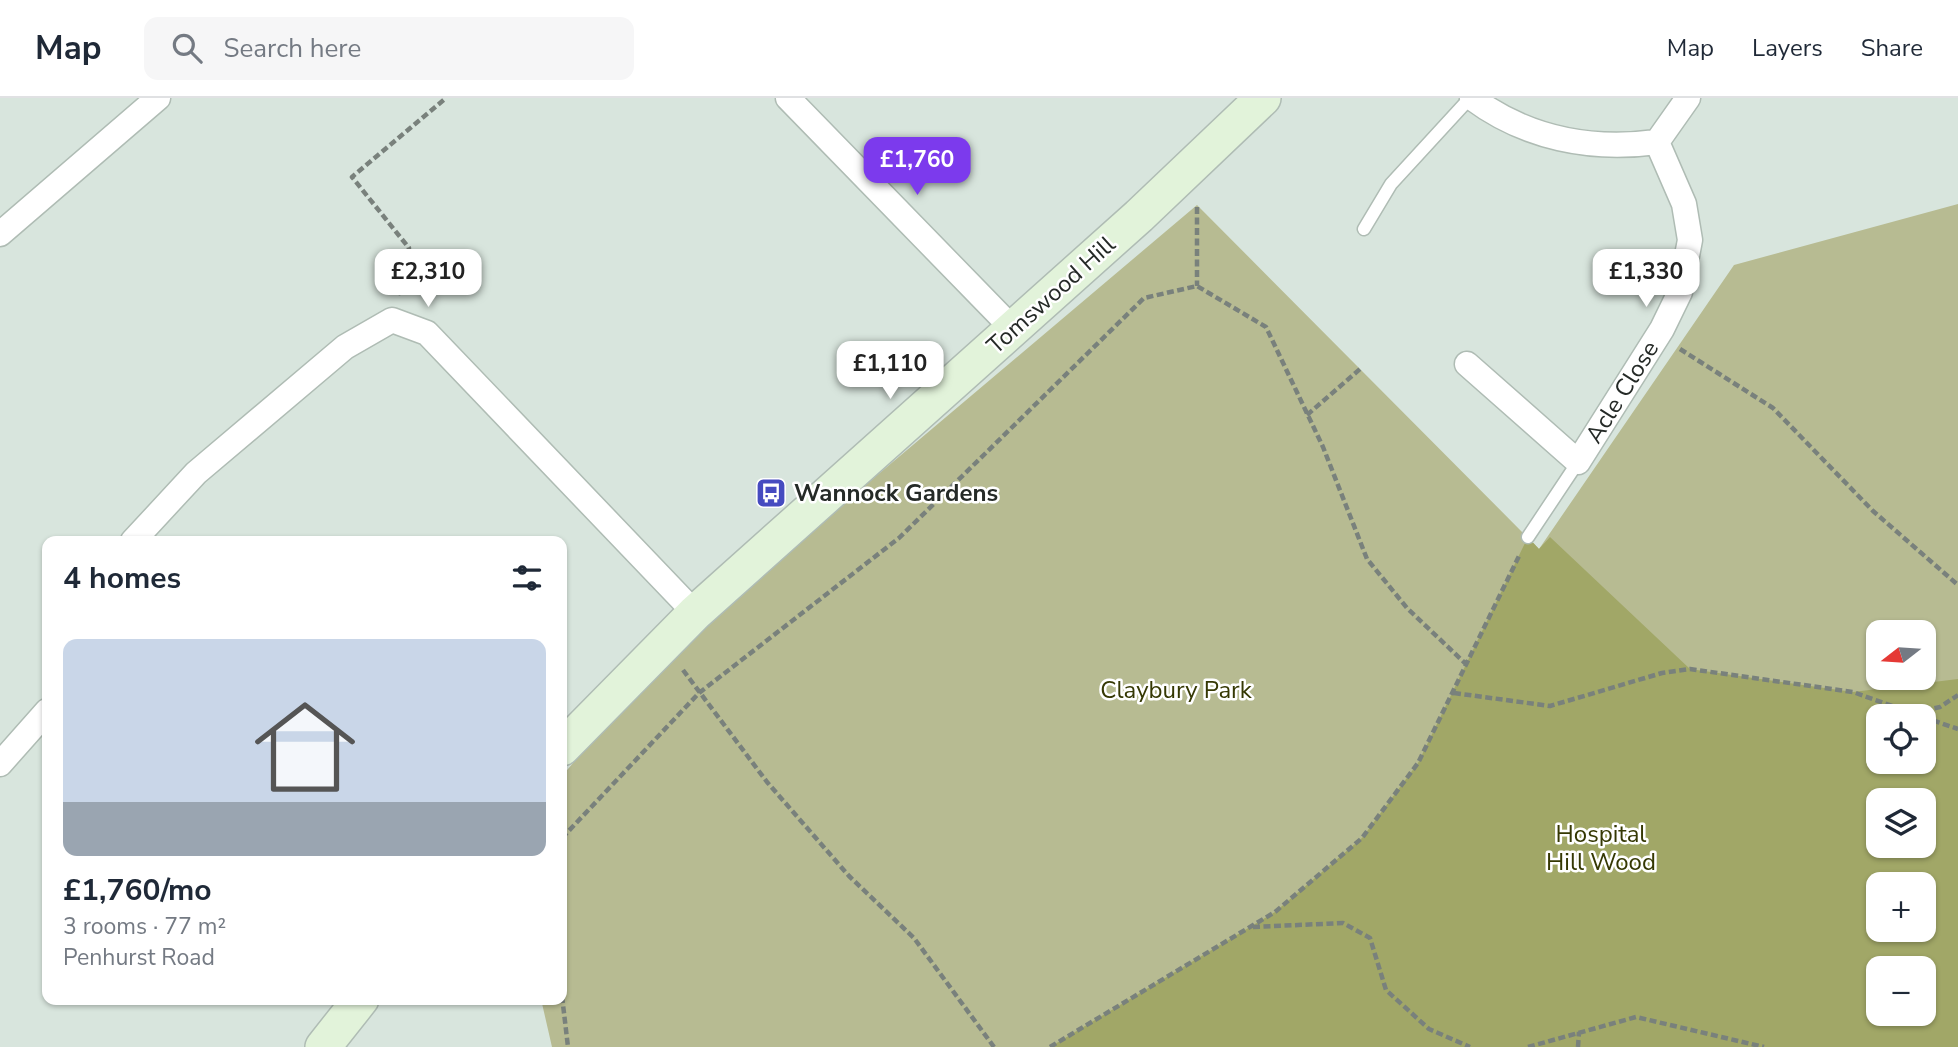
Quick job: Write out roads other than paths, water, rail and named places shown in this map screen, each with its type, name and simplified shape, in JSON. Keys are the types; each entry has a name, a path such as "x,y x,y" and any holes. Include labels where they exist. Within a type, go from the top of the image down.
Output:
{"street":[{"path":"0,234 158,98"},
{"path":"788,98 1013,329"},
{"name":"Tomswood Hill","path":"567,743 695,613 1139,216 1263,98"},
{"path":"1471,98 1494,114 1545,137 1622,146 1657,142 1688,98"},
{"name":"Acle Close","path":"1467,364 1578,462 1662,329 1681,292 1690,240 1684,204 1657,142"},
{"path":"138,536 196,473 345,347 392,320 427,333 695,613"},
{"path":"0,764 42,717"},
{"path":"323,1047 356,1005"}],"lane":[{"path":"1364,229 1391,184 1471,98"},
{"path":"1528,537 1578,462"}],"place":[{"name":"Wannock Gardens","path":"771,493"}],"park label":[{"name":"Claybury Park","path":"1176,690"},
{"name":"Hospital Hill Wood","path":"1601,848"}]}
